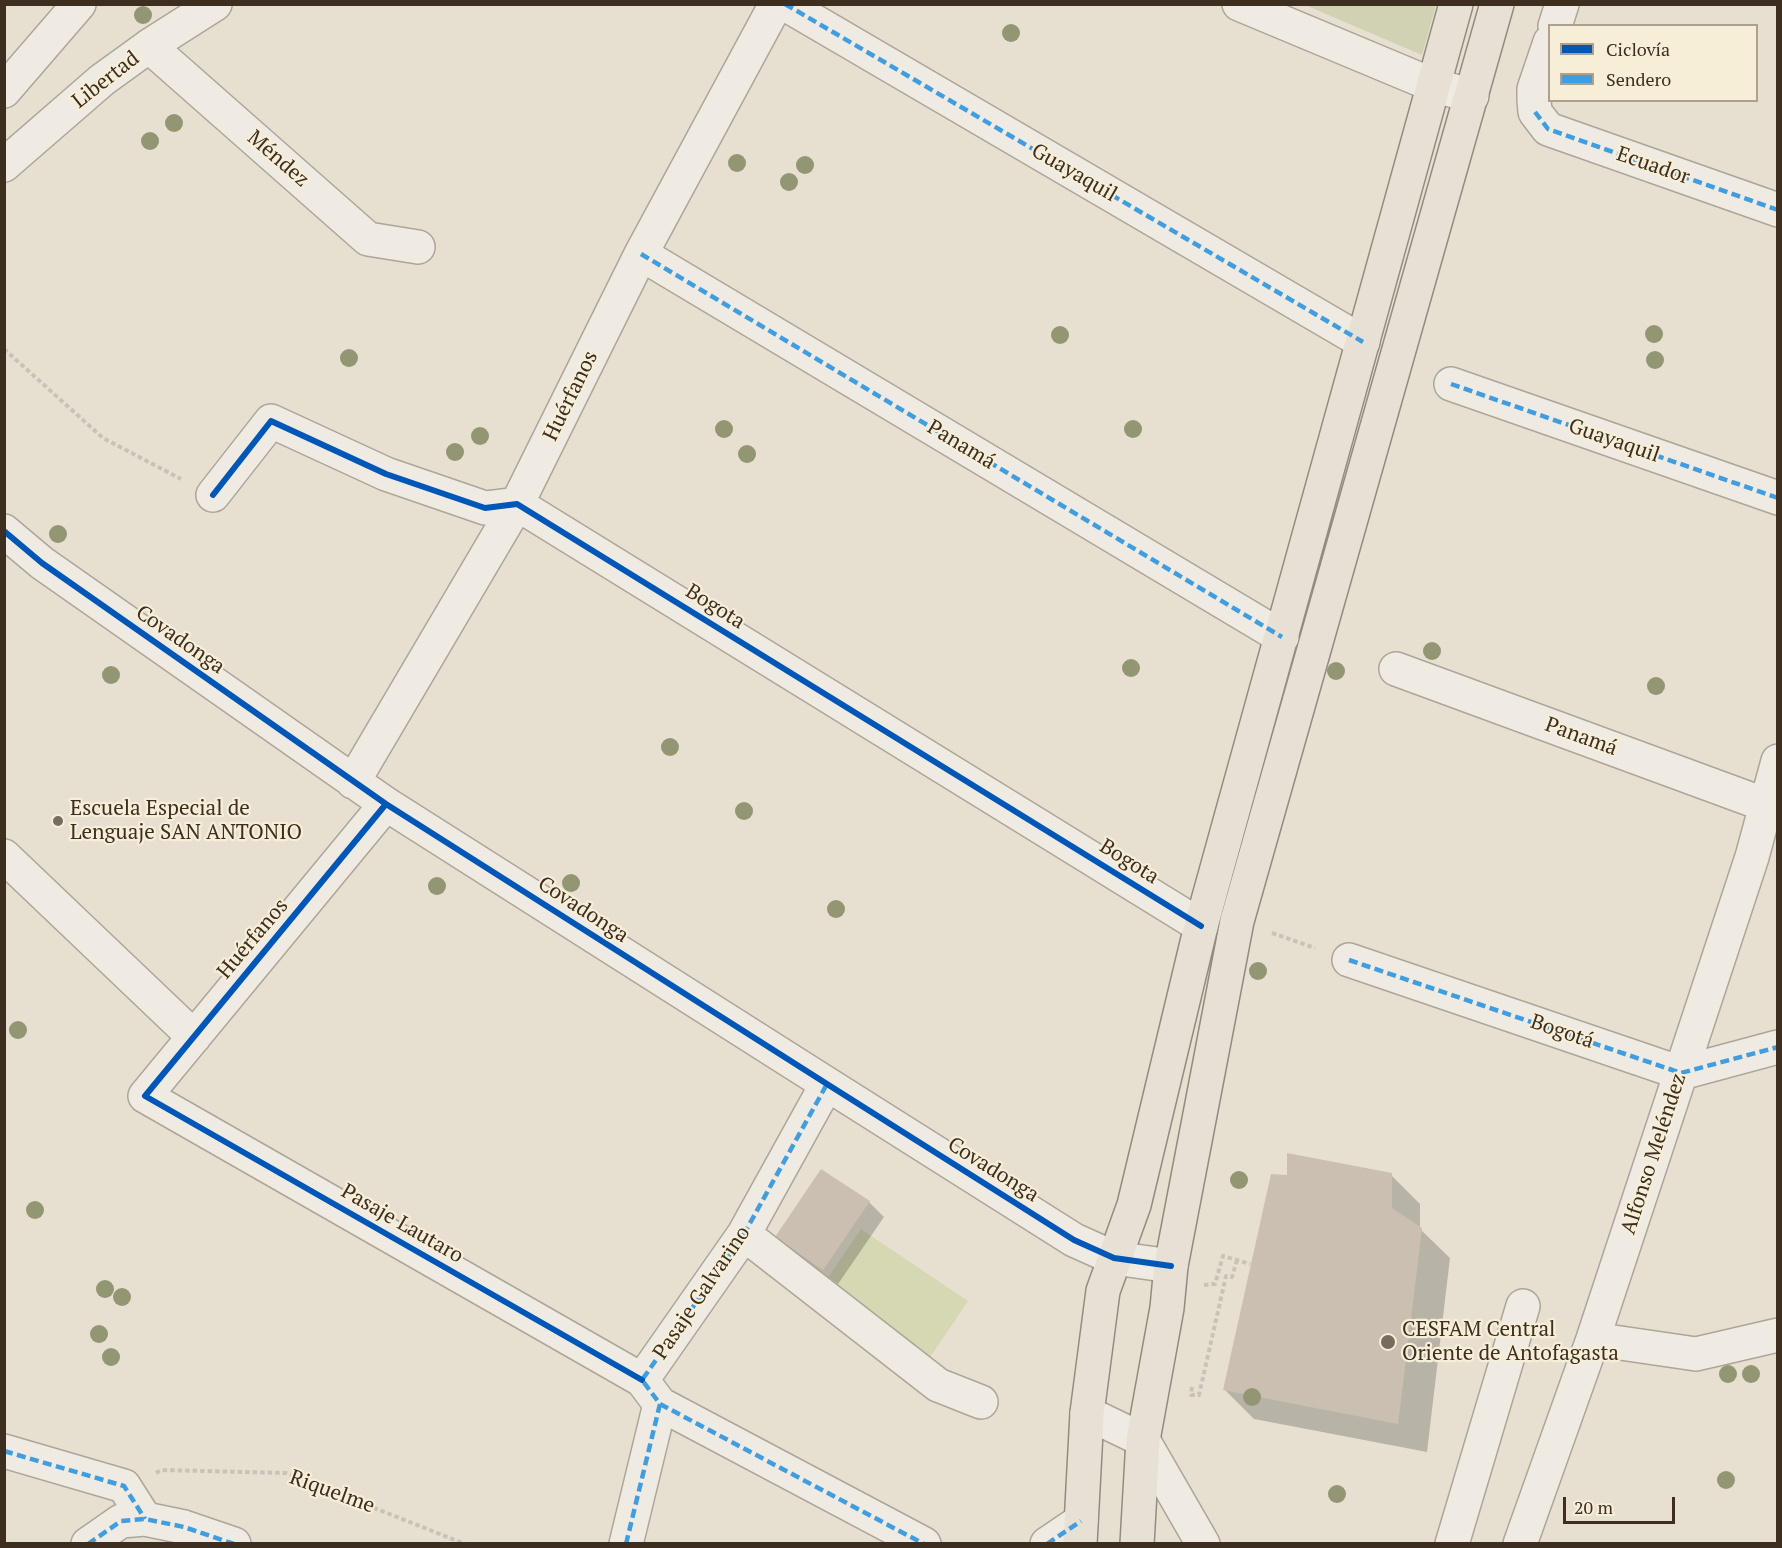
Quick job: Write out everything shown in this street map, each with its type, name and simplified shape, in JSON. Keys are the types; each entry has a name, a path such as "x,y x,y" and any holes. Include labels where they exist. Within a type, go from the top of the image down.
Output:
{"main road":[{"path":"1080,1532 1087,1413 1103,1291 1134,1205 1201,926 1456,4"},
{"path":"1137,1544 1143,1440 1167,1308 1171,1266 1237,921 1497,4"}],"street":[{"path":"4,91 79,4"},
{"name":"Libertad","path":"4,165 102,80 149,46 215,4"},
{"name":"Huérfanos","path":"353,782 517,504 641,254 776,4"},
{"name":"Guayaquil","path":"785,4 1363,342"},
{"path":"1239,4 1433,86 1472,96"},
{"path":"1556,24 1562,4"},
{"name":"Méndez","path":"149,46 368,239 418,247"},
{"name":"Ecuador","path":"1548,48 1534,89 1535,112 1548,129 1778,210"},
{"name":"Panamá","path":"641,254 1281,637"},
{"name":"Guayaquil","path":"1451,384 1778,498"},
{"path":"213,495 271,421 386,474 485,508 517,504"},
{"name":"Bogota","path":"517,504 1201,926"},
{"name":"Covadonga","path":"4,531 42,563 353,782 826,1084 1074,1240 1114,1257 1171,1266"},
{"name":"Panamá","path":"1396,669 1766,805"},
{"name":"Alfonso Meléndez","path":"1520,1544 1593,1339 1681,1073 1752,857 1778,761"},
{"name":"Huérfanos","path":"145,1096 386,804"},
{"path":"4,856 194,1037"},
{"name":"Bogotá","path":"1349,960 1681,1073"},
{"path":"1681,1073 1778,1047"},
{"name":"Pasaje Galvarino","path":"626,1544 651,1392 744,1234 826,1084"},
{"name":"Pasaje Lautaro","path":"145,1096 651,1392 924,1544"},
{"path":"744,1234 938,1385 981,1402"},
{"path":"1452,1544 1523,1306"},
{"path":"1593,1339 1696,1354 1778,1335"},
{"path":"1087,1413 1143,1440 1203,1544"},
{"path":"4,1451 123,1486 145,1519"},
{"path":"88,1544 121,1521 145,1519 184,1527 234,1544"},
{"path":"1047,1544 1080,1532"}],"path":[{"path":"4,349 103,438 213,495"},
{"path":"1237,921 1349,960"},
{"path":"1237,1260 1250,1264"}],"green space":[{"path":"1436,4 1422,55 1305,5"},
{"path":"861,1229 968,1301 929,1359 822,1286"}],"building":[{"path":"1287,1153 1392,1173 1392,1208 1422,1228 1398,1424 1223,1390 1271,1174 1287,1175"},
{"path":"821,1169 870,1201 823,1270 775,1237"}],"marked path":[{"path":"785,4 1363,342"},
{"path":"1535,112 1548,129 1778,210"},
{"path":"641,254 1282,637"},
{"path":"1451,384 1778,498"},
{"path":"1349,960 1681,1073 1778,1047"},
{"path":"626,1544 660,1404 642,1380 744,1234 827,1084"},
{"path":"660,1404 924,1544"},
{"path":"4,1451 124,1486 145,1519"},
{"path":"88,1544 121,1521 145,1519 184,1527 234,1544"},
{"path":"1047,1544 1081,1521"}],"cycle path":[{"path":"213,495 271,421 386,474 485,508 517,504 1201,926"},
{"path":"4,531 42,563 386,804 1074,1240 1114,1258 1171,1266"},
{"path":"386,804 145,1096 642,1380"}],"place":[{"name":"Escuela Especial de Lenguaje SAN ANTONIO","path":"58,821"},
{"name":"CESFAM Central Oriente de Antofagasta","path":"1388,1342"}]}
